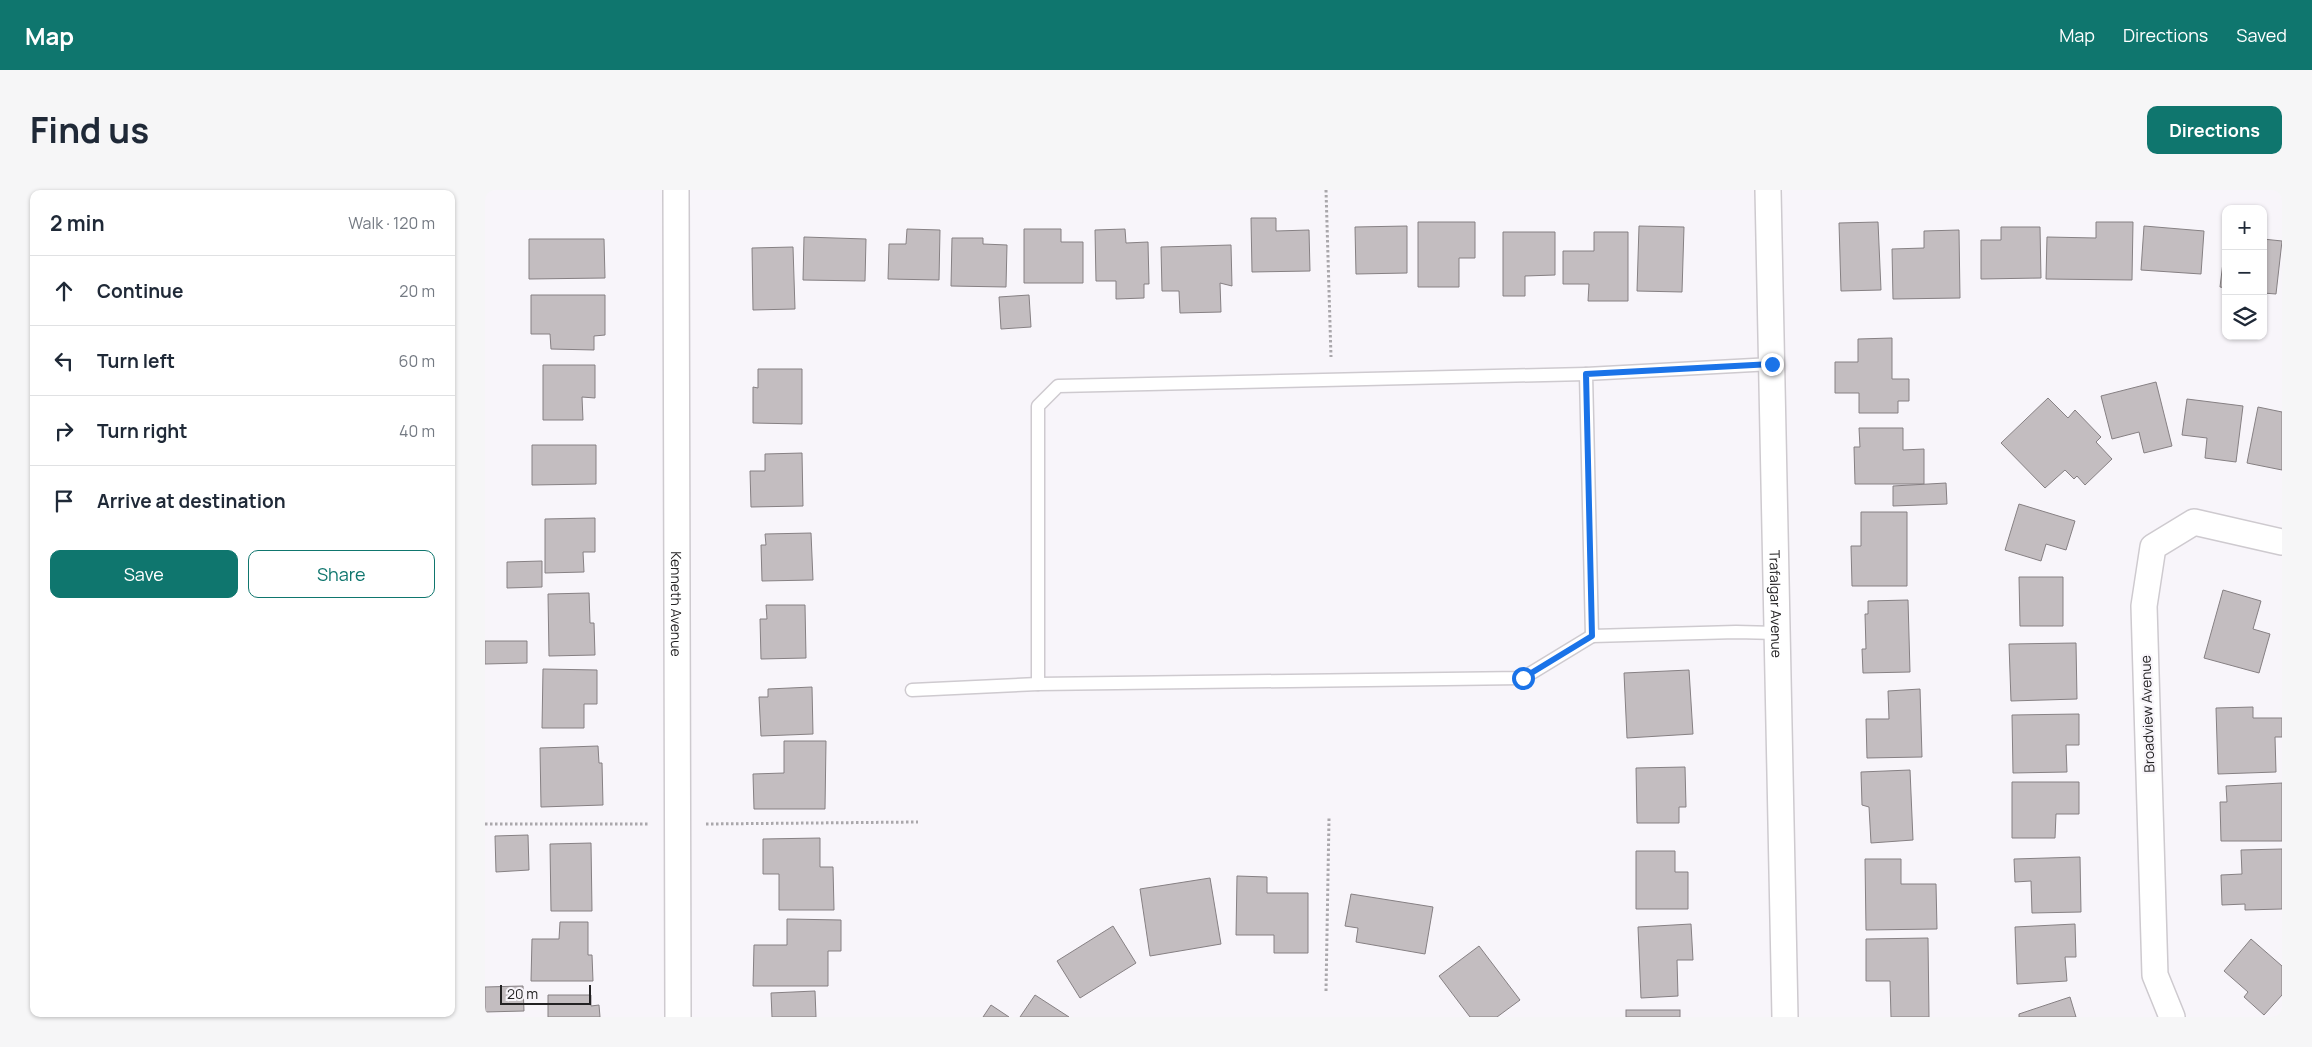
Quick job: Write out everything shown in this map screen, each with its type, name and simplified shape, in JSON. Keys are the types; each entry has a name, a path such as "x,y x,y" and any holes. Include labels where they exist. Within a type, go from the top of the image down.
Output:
{"street":[{"name":"Kenneth Avenue","path":"675,190 678,1017"},
{"name":"Trafalgar Avenue","path":"1768,190 1785,1017"},
{"name":"Broadview Avenue","path":"2171,1017 2155,975 2143,606 2153,547 2194,522 2282,542"}],"lane":[{"path":"1038,684 1038,406 1058,386 1586,374 1772,364"},
{"path":"1586,374 1592,636"},
{"path":"912,690 1038,684 1523,678 1592,636 1777,633"}],"path":[{"path":"1326,190 1331,361"},
{"path":"1326,991 1329,818"},
{"path":"702,824 918,822"},
{"path":"485,824 653,824"}],"building":[{"path":"1251,218 1276,218 1276,231 1309,230 1310,271 1252,272"},
{"path":"1418,222 1475,222 1475,258 1459,258 1459,287 1418,287"},
{"path":"1878,222 1881,290 1841,291 1839,223"},
{"path":"2096,222 2133,222 2132,280 2046,279 2047,237 2096,238"},
{"path":"1407,226 1407,273 1356,274 1355,227"},
{"path":"1639,226 1684,227 1682,292 1637,291"},
{"path":"2144,226 2204,231 2201,274 2141,270"},
{"path":"2001,227 2040,227 2041,278 1981,279 1981,240 2001,240"},
{"path":"907,229 940,230 939,280 888,279 889,244 906,244"},
{"path":"1024,229 1061,229 1061,242 1083,242 1083,283 1024,283"},
{"path":"1125,229 1126,243 1148,242 1149,284 1144,284 1144,298 1116,299 1116,281 1096,281 1095,230"},
{"path":"1959,230 1960,298 1893,299 1892,249 1924,248 1924,231"},
{"path":"1503,232 1555,232 1555,275 1525,276 1525,296 1503,296"},
{"path":"1594,232 1628,232 1628,301 1588,301 1589,284 1563,284 1563,251 1594,251"},
{"path":"804,237 866,239 865,281 803,280"},
{"path":"952,238 983,238 983,244 1007,245 1006,287 951,286"},
{"path":"529,239 604,239 605,278 529,279"},
{"path":"2267,239 2282,241 2276,294 2267,293"},
{"path":"1231,245 1232,286 1220,283 1221,312 1180,313 1179,291 1162,291 1161,247"},
{"path":"793,247 795,309 753,310 752,248"},
{"path":"2222,271 2222,287 2220,287"},
{"path":"531,295 605,295 605,335 594,336 594,350 551,349 550,334 531,334"},
{"path":"1029,295 1031,327 1001,329 999,297"},
{"path":"1892,338 1892,379 1909,379 1909,401 1898,401 1898,413 1859,413 1859,393 1835,393 1835,362 1858,362 1858,339"},
{"path":"543,365 595,365 595,398 582,397 583,420 543,420"},
{"path":"758,369 802,369 802,424 753,423 753,387 758,388"},
{"path":"2156,382 2172,446 2144,453 2139,432 2112,439 2101,396"},
{"path":"2048,398 2068,418 2075,410 2101,437 2096,442 2112,459 2085,485 2077,476 2074,479 2065,470 2045,488 2001,443"},
{"path":"2187,399 2243,406 2236,462 2205,458 2207,438 2182,435"},
{"path":"2258,407 2282,412 2282,470 2247,463"},
{"path":"1859,428 1903,428 1903,450 1924,449 1924,484 1855,484 1854,447 1860,447"},
{"path":"532,445 596,445 596,484 532,485"},
{"path":"802,453 803,506 751,507 750,471 765,471 765,454"},
{"path":"1946,483 1947,504 1893,506 1893,486"},
{"path":"2019,504 2075,521 2066,550 2046,544 2041,561 2005,550"},
{"path":"1861,512 1907,512 1907,586 1852,586 1851,546 1861,546"},
{"path":"595,518 595,552 583,552 584,572 545,573 545,519"},
{"path":"811,533 813,580 762,581 761,545 766,545 765,534"},
{"path":"542,561 542,587 507,588 507,562"},
{"path":"2019,577 2063,577 2063,626 2020,626"},
{"path":"2223,590 2261,601 2253,629 2270,634 2259,673 2204,658"},
{"path":"589,593 590,623 594,623 595,655 549,656 548,594"},
{"path":"1908,600 1910,672 1863,673 1862,649 1866,649 1865,614 1868,614 1868,601"},
{"path":"766,605 805,605 806,658 761,659 760,619 767,619"},
{"path":"485,641 527,641 527,663 485,664"},
{"path":"2076,643 2077,699 2011,701 2009,644"},
{"path":"543,669 597,670 597,704 584,704 584,728 542,728"},
{"path":"1689,670 1693,734 1627,738 1624,673"},
{"path":"812,687 813,734 761,736 759,697 768,697 768,689"},
{"path":"1920,689 1922,757 1867,758 1866,719 1889,719 1888,691"},
{"path":"2253,707 2253,718 2282,718 2282,737 2275,737 2276,772 2218,774 2216,708"},
{"path":"2079,714 2079,745 2066,745 2067,772 2013,773 2012,715"},
{"path":"784,741 826,741 825,809 754,809 753,774 784,773"},
{"path":"598,746 599,763 602,763 603,805 541,807 540,748"},
{"path":"1685,767 1686,807 1679,807 1679,823 1637,823 1636,768"},
{"path":"1910,770 1913,840 1871,843 1869,807 1862,805 1861,772"},
{"path":"2012,782 2079,782 2079,814 2056,814 2055,838 2012,838"},
{"path":"2282,783 2282,841 2221,841 2220,802 2227,802 2226,786"},
{"path":"528,835 529,870 496,872 495,836"},
{"path":"820,838 820,867 833,867 834,910 779,910 779,874 763,874 763,839"},
{"path":"591,843 592,911 551,911 550,844"},
{"path":"2282,849 2282,909 2245,910 2245,904 2222,905 2221,875 2242,874 2241,850"},
{"path":"1636,851 1675,851 1675,872 1688,872 1688,909 1636,909"},
{"path":"2080,857 2081,912 2032,913 2031,881 2015,882 2014,859"},
{"path":"1865,859 1901,859 1901,884 1936,884 1937,929 1866,930"},
{"path":"1237,876 1267,877 1267,893 1308,893 1308,953 1274,953 1274,935 1236,935"},
{"path":"1210,878 1221,944 1150,956 1140,889"},
{"path":"1351,894 1433,907 1425,954 1356,942 1358,928 1345,926"},
{"path":"787,919 841,920 841,951 828,951 828,986 753,986 754,945 787,945"},
{"path":"560,922 588,922 588,955 592,955 593,981 531,981 532,939 559,939"},
{"path":"1691,924 1693,960 1677,960 1678,996 1641,998 1638,927"},
{"path":"2075,924 2076,957 2065,957 2067,981 2017,984 2015,927"},
{"path":"1113,926 1136,963 1080,998 1057,961"},
{"path":"1928,938 1929,1017 1891,1017 1890,981 1866,981 1866,939"},
{"path":"2251,939 2282,966 2282,995 2264,1015 2244,997 2248,992 2224,971"},
{"path":"1479,946 1520,1000 1497,1017 1470,1017 1439,976"},
{"path":"523,986 524,1011 485,1012 485,987"},
{"path":"815,991 816,1017 772,1017 771,993"},
{"path":"548,995 591,995 591,1006 599,1005 600,1017 548,1017"},
{"path":"1035,995 1069,1017 1020,1017"},
{"path":"2070,997 2076,1017 2019,1017 2019,1014"},
{"path":"991,1005 1009,1017 983,1017"},
{"path":"1626,1010 1680,1010 1680,1017 1626,1017"}],"route":[{"path":"1523,678 1592,636 1586,374 1772,364"}]}
